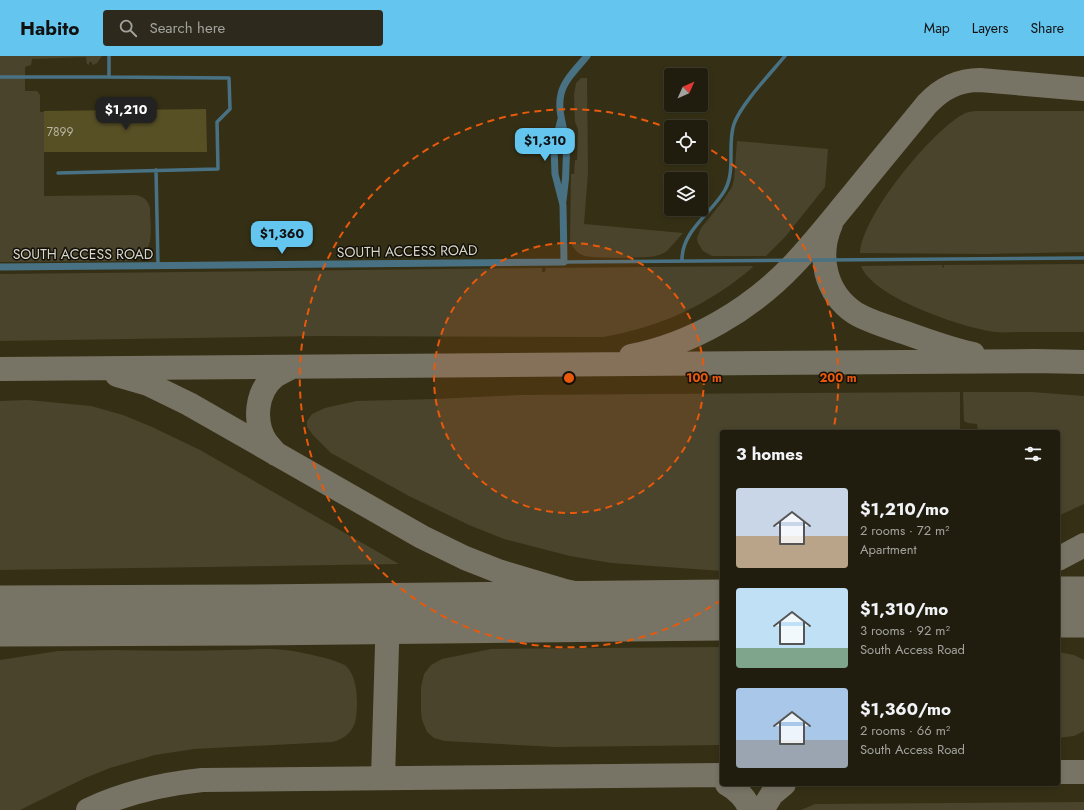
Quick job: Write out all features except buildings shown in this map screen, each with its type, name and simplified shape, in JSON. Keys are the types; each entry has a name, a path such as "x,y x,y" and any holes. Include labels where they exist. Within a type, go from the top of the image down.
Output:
{"street":[{"path":"564,262 563,205 567,174 566,141 561,119 561,94 564,87 587,56"},
{"path":"561,119 554,147 555,174 563,205"},
{"name":"SOUTH ACCESS ROAD","path":"0,267 564,262"}],"lane":[{"path":"109,56 109,77"},
{"path":"682,261 682,252 694,229 718,200 728,182 734,124 738,114 785,56"},
{"path":"0,77 229,78 230,109 217,122 218,168 58,173"},
{"path":"156,170 158,266"},
{"path":"564,262 1084,258"}],"shaded area":[{"path":"0,56 1084,56 1084,810 0,810"},
{"path":"0,56 102,56 97,63 92,65 92,62 89,62 89,65 87,64 86,57 32,59 31,65 25,67 25,91 37,91 40,95 40,112 44,112 44,196 136,195 143,198 147,201 150,208 151,233 148,247 145,253 139,258 130,261 0,262"},
{"path":"581,78 587,78 588,173 584,224 683,233 667,251 662,254 652,257 633,258 604,258 587,256 578,252 570,242 571,174 574,174 575,160 577,160 578,129 575,122 574,95 576,83"},
{"path":"971,111 1084,111 1084,252 986,254 860,253 864,237 872,218 900,177 916,157 933,139 962,115"},
{"path":"737,141 828,149 825,187 785,237 766,256 712,256 703,251 698,243 697,238 701,228 732,187"},
{"path":"1084,264 1084,332 998,332 981,329 942,318 900,300 869,278 861,266 943,265 943,268 944,265"},
{"path":"753,267 736,281 719,293 683,312 644,327 603,337 316,336 0,341 0,274 542,268 542,272 545,272 546,268"},
{"path":"960,392 960,430 720,430 720,571 611,563 570,556 504,539 469,525 409,496 331,453 307,427 307,421 312,414 325,408 356,401 521,395"},
{"path":"963,392 1032,392 1084,396 1084,504 1060,515 1060,430 978,430 977,424 964,421"},
{"path":"28,400 91,406 123,415 152,427 200,450 399,564 0,570 0,401"},
{"path":"720,647 720,745 556,747 445,741 434,738 427,732 422,720 421,687 424,674 431,665 442,659 491,649"},
{"path":"278,649 308,654 335,661 346,666 355,683 357,712 355,723 351,731 345,737 332,742 194,749 155,755 110,768 85,778 20,810 0,810 0,660 58,651 187,651"},
{"path":"1060,652 1074,655 1084,660 1084,731 1074,736 1060,738"},
{"path":"1084,802 1084,810 801,810 815,804"}],"taxiway":[{"path":"631,356 676,343 698,334 719,323 758,297 793,265 815,241 927,104 945,89 958,83 972,80 1084,89"},
{"path":"831,224 825,249 826,273 837,295 845,305 855,313 873,322 939,345 973,354"},
{"path":"0,369 1035,361 1084,362"},
{"path":"276,454 266,442 262,434 259,425 258,407 260,398 269,382 275,376 292,367"},
{"path":"117,375 148,384 189,404 422,537 465,558 498,571 565,591 608,600 656,606 720,608"},
{"path":"1060,558 1084,545"},
{"path":"383,778 388,613"},
{"path":"1060,772 1084,772"},
{"path":"88,810 144,790 202,780 720,775"},
{"path":"730,786 747,802 750,810"},
{"path":"762,810 772,794 782,786"}],"runway":[{"path":"1060,607 1084,607"},
{"path":"0,616 720,610"}]}
